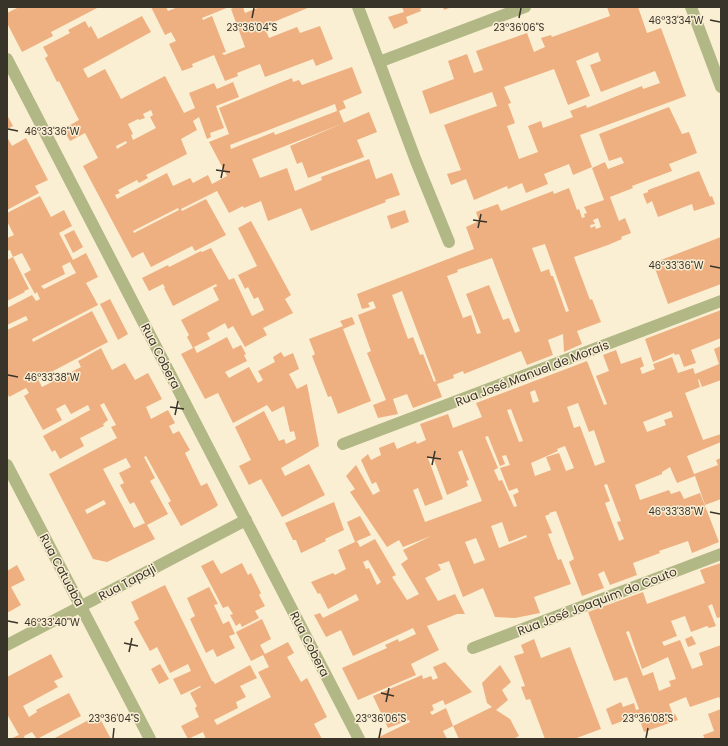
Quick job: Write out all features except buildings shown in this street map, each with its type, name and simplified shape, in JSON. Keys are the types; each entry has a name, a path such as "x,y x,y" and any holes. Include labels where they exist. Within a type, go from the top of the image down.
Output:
{"street":[{"path":"358,7 416,161 449,242"},
{"path":"379,62 525,7"},
{"path":"691,7 721,87"},
{"name":"Rua Cobera","path":"7,59 359,739"},
{"name":"Rua José Manuel de Morais","path":"343,444 721,301"},
{"name":"Rua Catuaba","path":"7,465 150,739"},
{"name":"Rua Tapaji","path":"7,644 246,520"},
{"name":"Rua José Joaquim do Couto","path":"473,648 721,554"}]}
